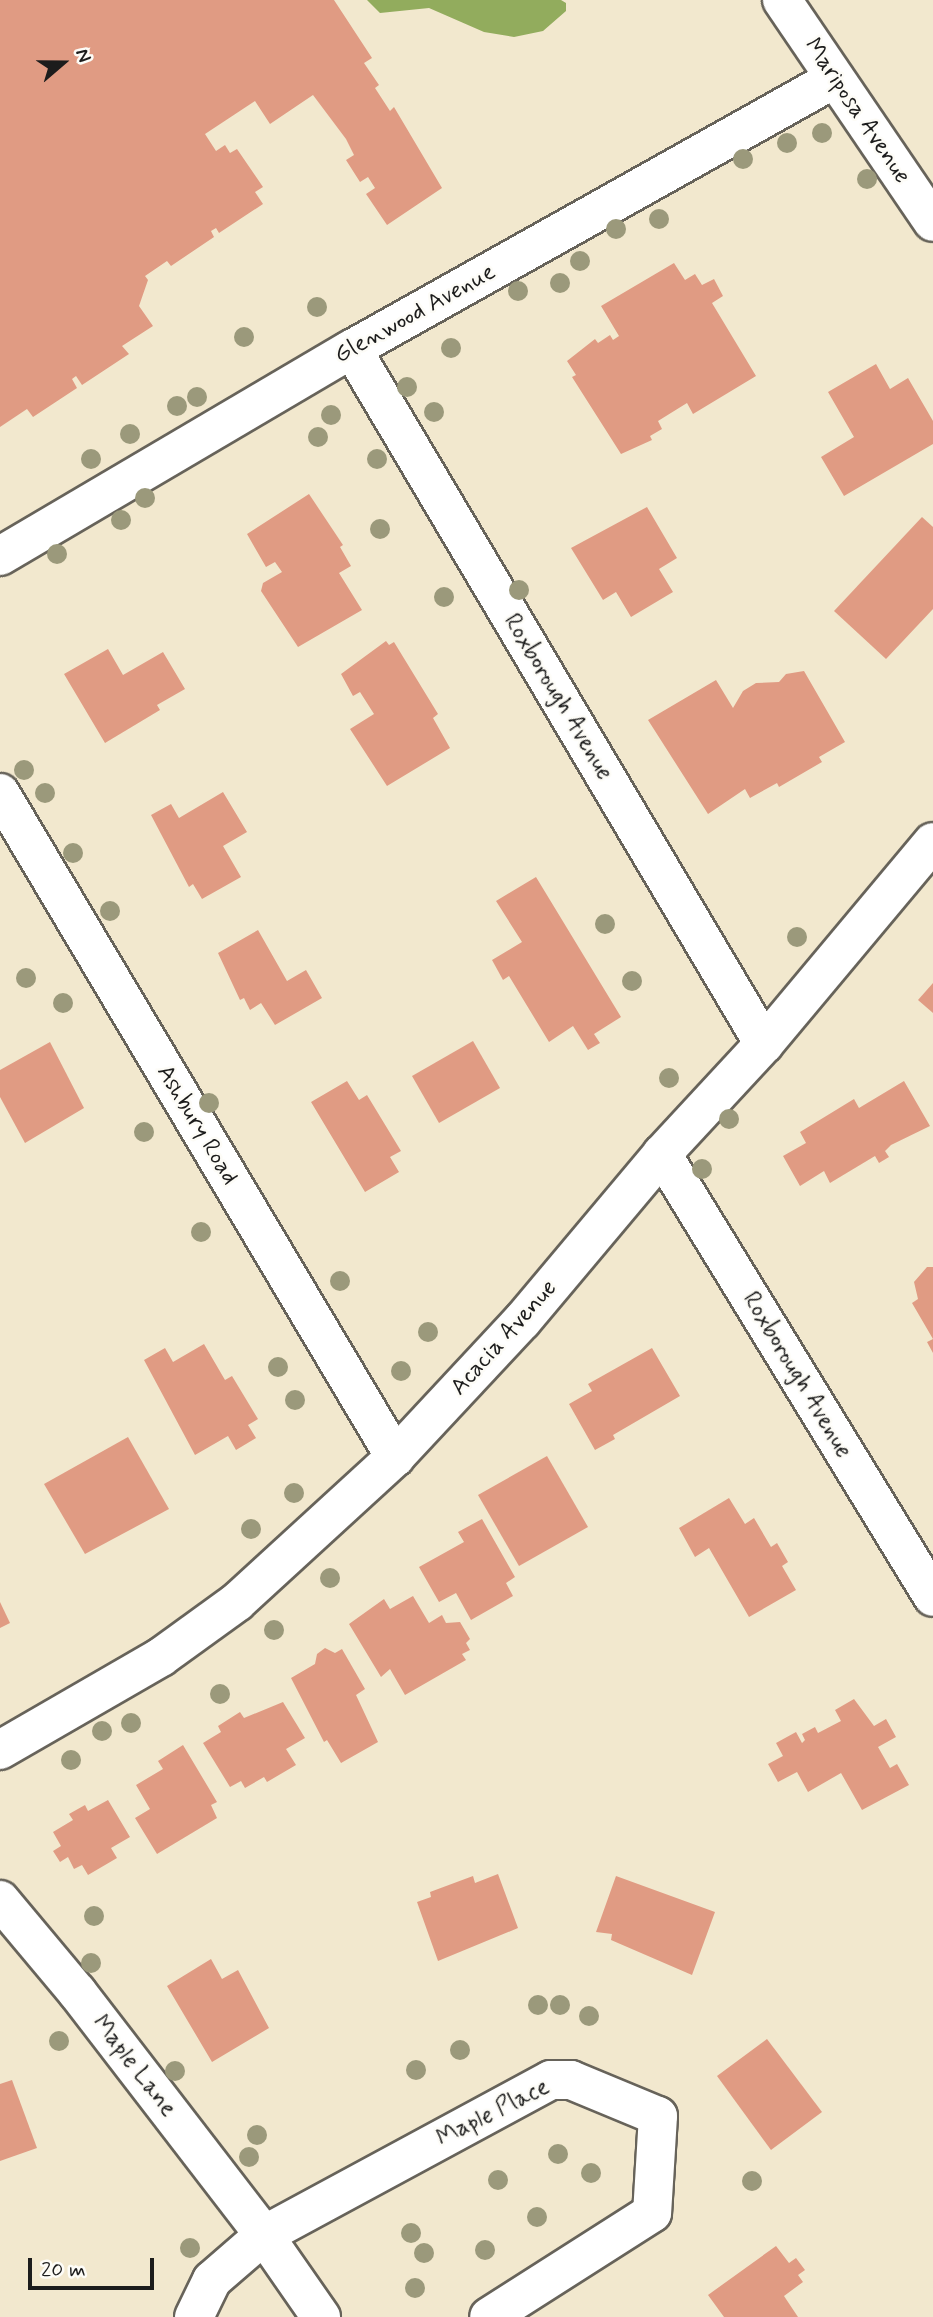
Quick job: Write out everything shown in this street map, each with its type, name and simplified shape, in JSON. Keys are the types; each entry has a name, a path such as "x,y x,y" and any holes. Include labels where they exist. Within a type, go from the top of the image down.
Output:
{"street":[{"name":"Mariposa Avenue","path":"782,0 933,222"},
{"name":"Glenwood Avenue","path":"0,556 352,349 834,79"},
{"name":"Roxborough Avenue","path":"352,349 764,1044"},
{"name":"Ashbury Road","path":"0,793 395,1457"},
{"name":"Acacia Avenue","path":"0,1750 161,1657 237,1602 395,1457 522,1321 662,1154 764,1044 933,842"},
{"name":"Roxborough Avenue","path":"662,1154 933,1597"},
{"name":"Maple Lane","path":"0,1900 77,1992 264,2235 321,2317"},
{"name":"Maple Place","path":"264,2235 551,2080 571,2080 658,2116 652,2213 489,2317"},
{"path":"194,2317 212,2280 264,2235"}],"green space":[{"path":"367,0 561,0 566,3 566,11 543,31 514,37 484,32 429,8 380,13"}],"building":[{"path":"0,0 334,0 372,58 364,63 379,85 375,88 390,111 394,107 442,188 387,225 366,194 375,188 368,177 360,182 346,160 354,155 346,139 313,95 270,124 255,101 205,134 216,151 225,145 230,153 237,149 263,187 255,192 263,204 219,233 216,228 211,231 214,237 171,266 167,261 145,276 148,280 139,306 153,326 122,346 129,354 82,385 76,376 72,379 77,388 33,417 27,409 0,427"},
{"path":"674,263 685,280 695,274 702,285 714,279 723,296 712,303 756,376 693,414 687,403 658,421 662,429 650,436 652,440 621,454 572,377 576,375 567,361 595,339 598,343 610,335 613,340 619,336 601,306"},
{"path":"876,364 890,389 908,378 933,421 933,444 844,496 821,457 854,437 828,392"},
{"path":"309,494 343,545 340,547 351,566 339,573 362,610 298,647 261,591 263,583 282,572 275,562 266,567 247,534"},
{"path":"647,507 677,558 659,569 673,592 631,617 616,592 603,600 571,548"},
{"path":"922,517 933,527 933,609 886,659 834,611"},
{"path":"386,641 389,645 394,642 438,714 433,718 450,748 387,786 350,729 374,714 360,692 353,696 341,674"},
{"path":"108,649 123,675 163,652 185,689 157,705 160,710 105,743 64,674"},
{"path":"804,671 845,742 819,757 822,762 779,787 777,783 750,798 745,789 708,814 648,720 716,680 733,708 743,691 756,683 779,682 786,674"},
{"path":"223,792 247,832 223,846 241,877 202,899 193,884 189,887 151,815 171,804 179,818"},
{"path":"536,877 621,1017 594,1034 600,1043 588,1050 573,1026 549,1042 509,976 503,980 492,960 522,942 496,901"},
{"path":"258,930 287,981 306,970 322,998 275,1025 261,1003 250,1010 244,998 240,1000 218,953"},
{"path":"933,983 933,1013 918,1000"},
{"path":"473,1041 500,1088 439,1123 412,1076"},
{"path":"50,1042 84,1108 25,1143 0,1097 0,1070"},
{"path":"347,1081 359,1100 367,1095 401,1151 390,1157 399,1172 365,1192 311,1102"},
{"path":"904,1081 930,1126 891,1145 885,1151 889,1157 879,1163 875,1156 830,1183 824,1171 800,1186 783,1156 806,1143 800,1132 854,1099 859,1108"},
{"path":"927,1267 933,1267 933,1339 912,1303 918,1299 914,1282"},
{"path":"933,1339 933,1353 927,1342"},
{"path":"204,1344 225,1380 232,1376 258,1419 248,1425 256,1438 236,1450 228,1436 195,1455 144,1360 165,1348 173,1362"},
{"path":"652,1348 680,1396 613,1435 615,1439 595,1450 569,1404 592,1391 588,1384"},
{"path":"128,1437 169,1509 85,1554 44,1484"},
{"path":"547,1456 588,1527 519,1566 478,1495"},
{"path":"729,1498 745,1524 754,1518 771,1547 777,1543 788,1562 782,1566 796,1590 749,1617 709,1548 695,1557 679,1528"},
{"path":"482,1519 515,1577 506,1583 513,1596 471,1620 456,1593 439,1602 419,1567 464,1542 458,1532"},
{"path":"413,1596 429,1623 442,1615 446,1623 460,1622 470,1639 466,1643 470,1650 462,1654 466,1660 405,1695 390,1669 381,1677 349,1624 384,1599 390,1609"},
{"path":"0,1602 10,1623 0,1628"},
{"path":"325,1648 335,1653 342,1649 365,1689 356,1695 378,1742 341,1763 327,1740 324,1742 291,1678 315,1664 317,1654"},
{"path":"854,1699 874,1726 886,1719 896,1737 878,1747 890,1768 897,1764 909,1785 862,1810 841,1773 808,1792 797,1772 778,1782 768,1764 783,1756 776,1743 796,1732 802,1743 805,1740 802,1734 815,1727 818,1733 841,1721 835,1710"},
{"path":"283,1702 305,1738 286,1749 296,1765 267,1782 264,1777 245,1788 241,1781 230,1787 203,1743 221,1732 218,1726 240,1712 244,1718"},
{"path":"183,1745 217,1802 211,1805 217,1818 157,1854 135,1818 150,1809 136,1785 163,1769 158,1761"},
{"path":"108,1800 130,1837 111,1848 117,1858 88,1875 82,1865 74,1869 68,1857 60,1862 53,1851 61,1846 53,1832 73,1820 69,1814 85,1805 88,1811"},
{"path":"498,1874 518,1928 438,1961 417,1902 431,1897 430,1892 473,1876 475,1883"},
{"path":"616,1876 715,1912 692,1975 611,1940 612,1934 596,1932"},
{"path":"211,1959 222,1979 238,1970 269,2028 212,2062 167,1986"},
{"path":"767,2039 822,2112 771,2150 717,2076"},
{"path":"12,2080 37,2148 0,2161 0,2084"},
{"path":"776,2246 789,2263 796,2258 805,2270 798,2275 803,2282 784,2296 798,2317 724,2317 708,2295"}]}
